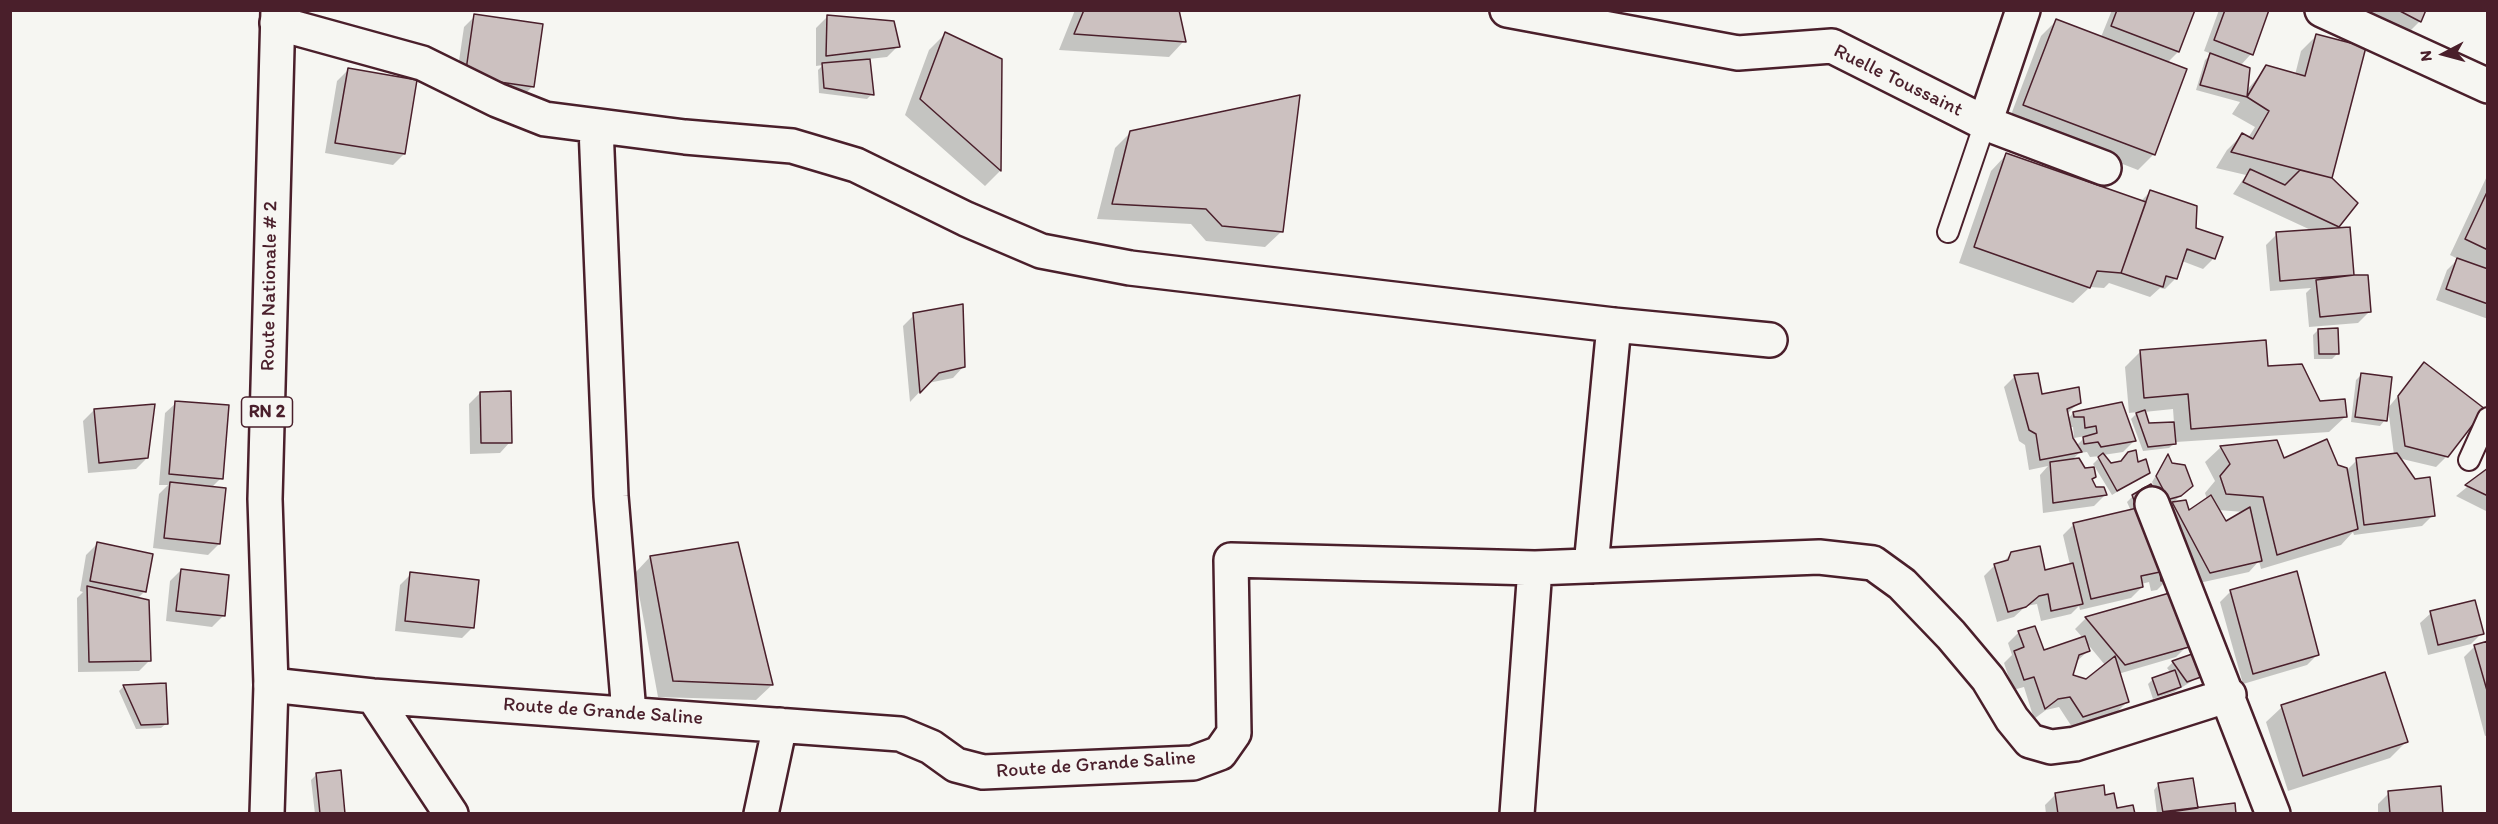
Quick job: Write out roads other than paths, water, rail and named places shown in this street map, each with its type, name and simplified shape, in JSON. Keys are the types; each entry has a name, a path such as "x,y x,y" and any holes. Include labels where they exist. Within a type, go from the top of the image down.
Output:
{"street":[{"name":"Ruelle Toussaint","path":"1507,10 1738,53 1832,46 1985,123 2104,168"},
{"path":"1985,123 2023,10"},
{"path":"2322,10 2487,86"},
{"path":"277,17 422,63 497,100 545,119 792,146 855,165 966,219 1041,250 1119,266 1614,325 1770,340"},
{"name":"Route Nationale # 2","path":"267,813 271,685 265,499 277,17"},
{"path":"596,126 611,496 629,713"},
{"path":"1591,566 1614,325"},
{"path":"2152,504 2229,695 2273,813"},
{"path":"1517,813 1535,568 1717,563 1819,557 1873,563 1902,584 1951,635 1988,679 2012,719 2030,741 2051,747 2075,744 2229,695"},
{"name":"Route de Grande Saline","path":"271,685 373,696 900,734 931,747 956,765 984,772 1192,764 1220,753 1234,733 1232,560 1535,568"},
{"path":"373,696 451,813"},
{"path":"761,813 780,725"}],"lane":[{"path":"1948,232 1985,123"},
{"path":"2469,460 2487,418"}]}
